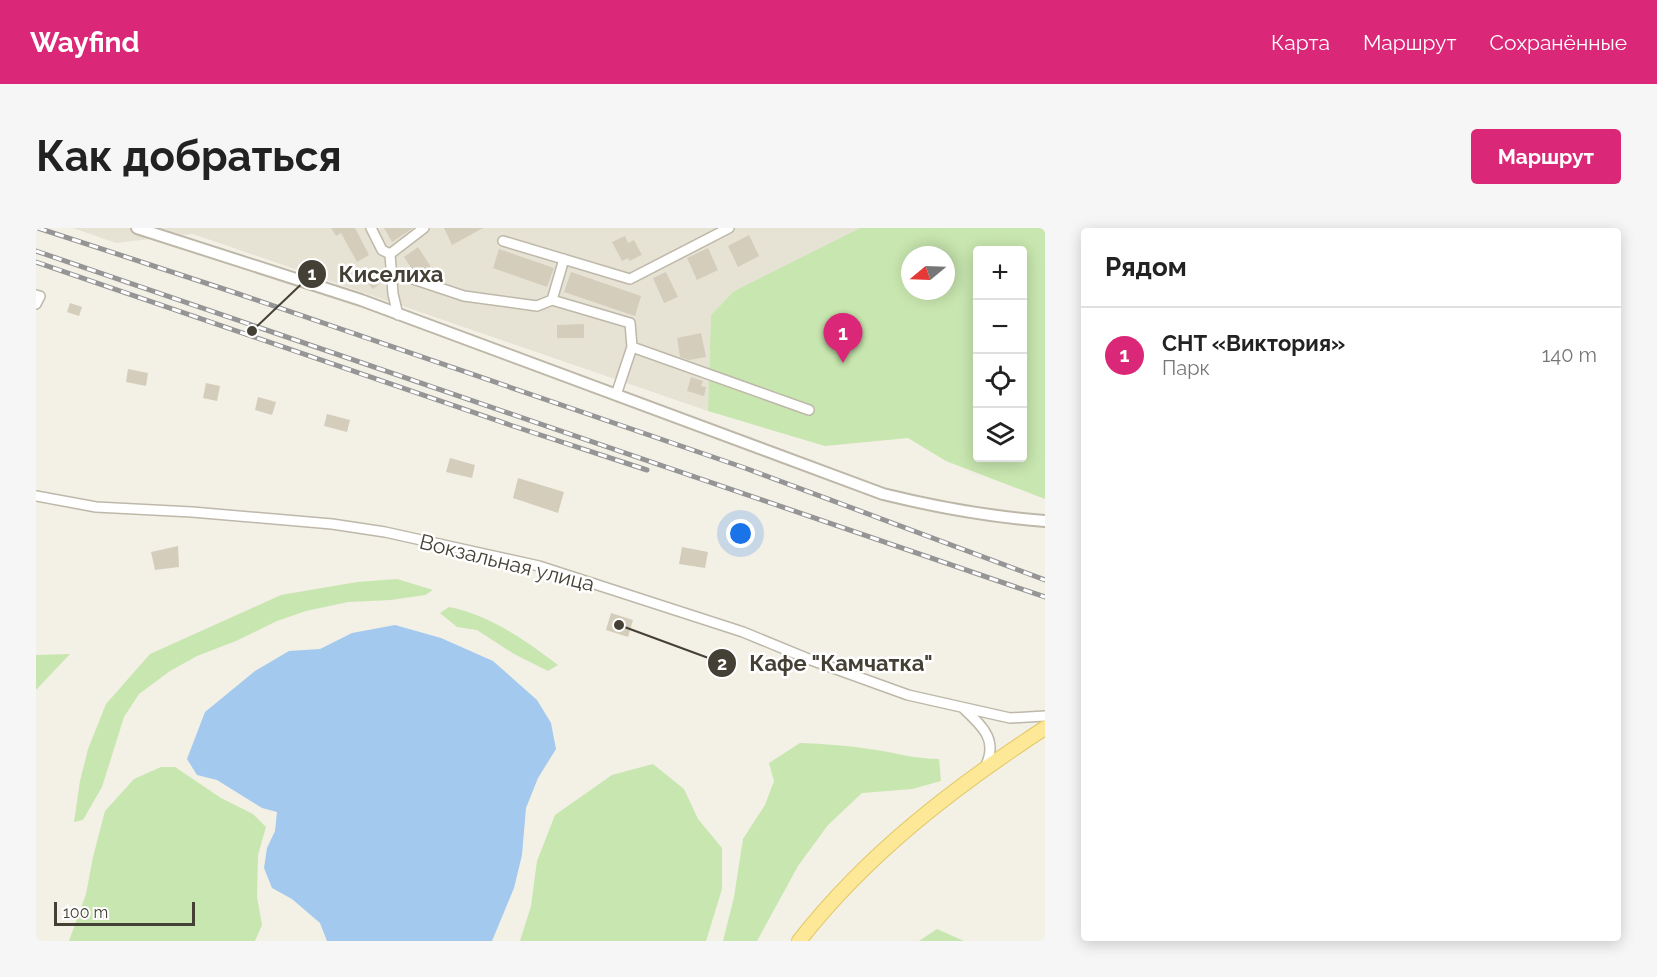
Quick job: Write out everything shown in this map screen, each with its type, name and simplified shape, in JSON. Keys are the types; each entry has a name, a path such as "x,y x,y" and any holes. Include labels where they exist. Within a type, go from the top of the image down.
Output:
{"main road":[{"path":"799,941 844,887 917,819 1045,728"}],"street":[{"path":"137,228 361,300 884,494 941,506 1045,521"},
{"path":"371,228 382,249 390,254"},
{"path":"390,254 424,228"},
{"path":"503,241 630,279 729,228"},
{"path":"390,254 393,294 398,315"},
{"path":"552,300 564,259"},
{"path":"392,272 464,296 537,306 552,300 630,323 632,347 616,395"},
{"path":"36,295 40,296 36,304"},
{"path":"632,347 809,410"},
{"name":"Вокзальная улица","path":"36,496 96,507 332,524 385,532 529,564 743,632 888,688 1010,718 1045,716"},
{"path":"961,706 987,734 990,743 990,757 984,770"}],"shaded area":[{"path":"73,228 860,228 734,291 711,315 708,411 193,234 116,243"}],"green space":[{"path":"860,228 1045,228 1045,499 946,461 908,438 825,446 708,411 711,315 734,291"},
{"path":"397,579 433,590 425,595 391,600 348,602 306,611 277,621 236,641 197,656 170,671 139,694 124,717 102,787 83,820 74,822 80,781 88,749 106,704 150,654 281,595 357,582"},
{"path":"449,607 493,622 558,665 548,671 514,654 477,630 457,627 440,613"},
{"path":"70,654 36,690 36,655"},
{"path":"800,743 826,744 939,759 941,781 912,789 862,793 828,825 798,866 757,941 723,941 734,897 743,839 765,805 774,781 769,763"},
{"path":"653,764 684,789 698,819 722,848 722,889 706,941 520,941 531,906 537,861 555,815 612,775"},
{"path":"161,767 175,767 221,798 253,814 266,827 258,855 257,897 262,925 255,941 69,941 86,894 105,811 134,779"},
{"path":"937,929 964,941 919,941"}],"water":[{"path":"395,625 441,638 493,661 537,700 551,723 556,749 538,778 526,808 522,855 514,888 492,941 327,941 320,923 292,899 272,888 264,868 267,848 275,831 277,812 262,808 217,780 197,775 187,759 205,712 255,671 289,651 320,649 352,633"}],"building":[{"path":"331,228 355,228 369,255 357,262 341,233 336,236"},
{"path":"384,228 413,228 392,242"},
{"path":"444,228 483,228 452,245"},
{"path":"749,235 759,256 738,267 728,246"},
{"path":"625,236 628,243 634,240 642,255 629,261 628,258 622,261 612,242"},
{"path":"418,247 431,267 420,274 414,272 404,257"},
{"path":"708,248 718,270 697,280 687,258"},
{"path":"499,249 554,268 547,287 493,268"},
{"path":"374,268 384,280 373,289 363,277"},
{"path":"571,272 641,296 635,316 564,292"},
{"path":"666,272 678,297 664,303 653,278"},
{"path":"70,303 82,307 79,316 67,312"},
{"path":"584,324 584,338 557,338 557,325"},
{"path":"701,333 706,357 689,360 680,357 677,338"},
{"path":"128,369 148,373 146,386 126,382"},
{"path":"691,377 703,381 701,386 706,387 704,396 687,391"},
{"path":"206,383 220,386 217,401 203,398"},
{"path":"258,397 276,402 272,415 255,410"},
{"path":"327,414 350,420 347,432 324,426"},
{"path":"450,458 475,465 472,478 446,472"},
{"path":"518,478 564,492 558,513 513,498"},
{"path":"178,546 179,567 155,570 151,552"},
{"path":"682,547 708,552 705,568 679,564"},
{"path":"611,613 633,620 628,637 606,630"}],"railway":[{"path":"38,228 233,292 745,468 1045,580"},
{"path":"36,251 1045,597"},
{"path":"36,262 647,470"}],"place":[{"name":"Киселиха","path":"252,331"},
{"name":"СНТ «Виктория»","path":"843,363"},
{"name":"Кафе \"Камчатка\"","path":"619,625"}]}
